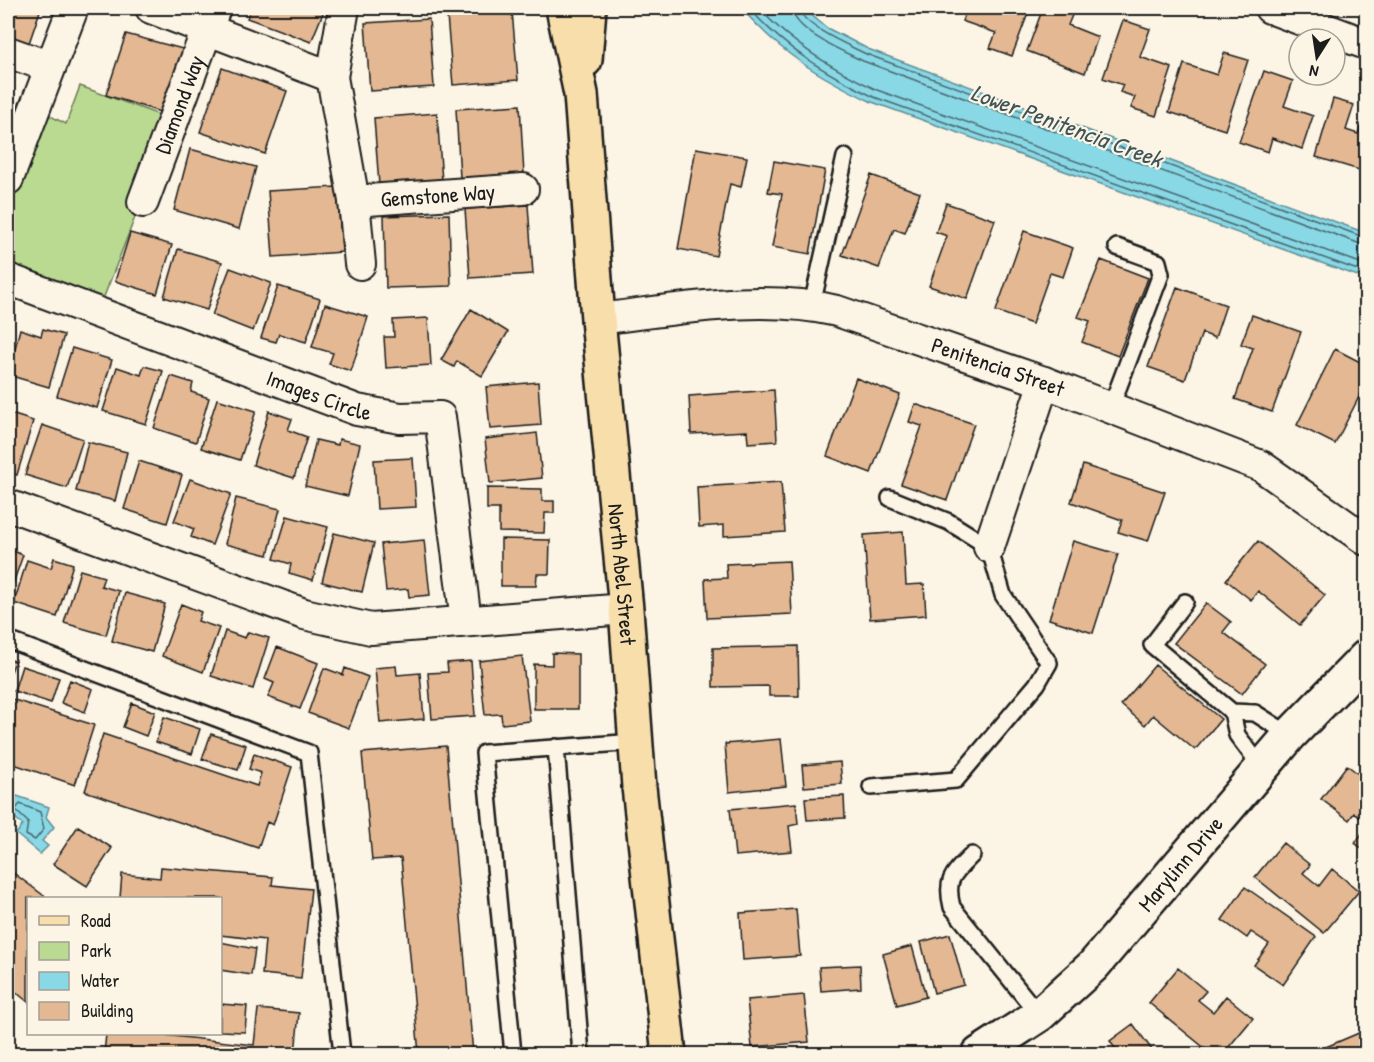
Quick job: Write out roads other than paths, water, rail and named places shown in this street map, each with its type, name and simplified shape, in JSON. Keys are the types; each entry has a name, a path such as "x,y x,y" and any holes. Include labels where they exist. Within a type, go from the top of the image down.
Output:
{"main road":[{"name":"North Abel Street","path":"563,8 582,94 598,319 626,609 636,742 669,1054"},
{"name":"North Abel Street","path":"582,94 589,8"}],"street":[{"path":"8,179 73,8"},
{"path":"151,8 211,18 332,77"},
{"name":"Gemstone Way","path":"344,8 332,77 354,201 360,264"},
{"path":"1270,8 1366,44"},
{"name":"Diamond Way","path":"143,202 211,18"},
{"path":"8,52 50,67"},
{"name":"Gemstone Way","path":"354,201 523,189"},
{"name":"Images Circle","path":"8,279 357,410 400,418 440,417 466,621"},
{"name":"Penitencia Street","path":"598,319 723,304 812,305 837,311 1044,382 1260,466 1366,540"},
{"path":"989,547 1044,382"},
{"path":"8,505 304,614 371,629 626,609"},
{"name":"Marylinn Drive","path":"979,1054 1038,1015 1093,966 1290,735 1366,657"}],"lane":[{"path":"812,305 845,157"},
{"path":"1111,407 1161,274 1158,262 1117,247"},
{"path":"871,787 945,783 956,780 1037,684 1049,663 1003,595 989,547 949,522 890,498"},
{"path":"1185,602 1152,645 1232,712 1255,713 1290,735"},
{"path":"8,640 309,753 342,1054"},
{"path":"1232,712 1237,735 1262,768"},
{"path":"513,1054 484,753 636,742"},
{"path":"556,747 581,1054"},
{"path":"972,855 952,875 948,890 952,907 1038,1015"}],"water":[{"name":"Lower Penitencia Creek","path":"741,8 803,8 827,28 868,49 1366,233 1366,279 872,102 834,83 801,62 771,39"},
{"path":"17,796 49,807 46,817 54,827 42,841 48,846 40,854 16,834 23,825 8,812 8,807"}]}
